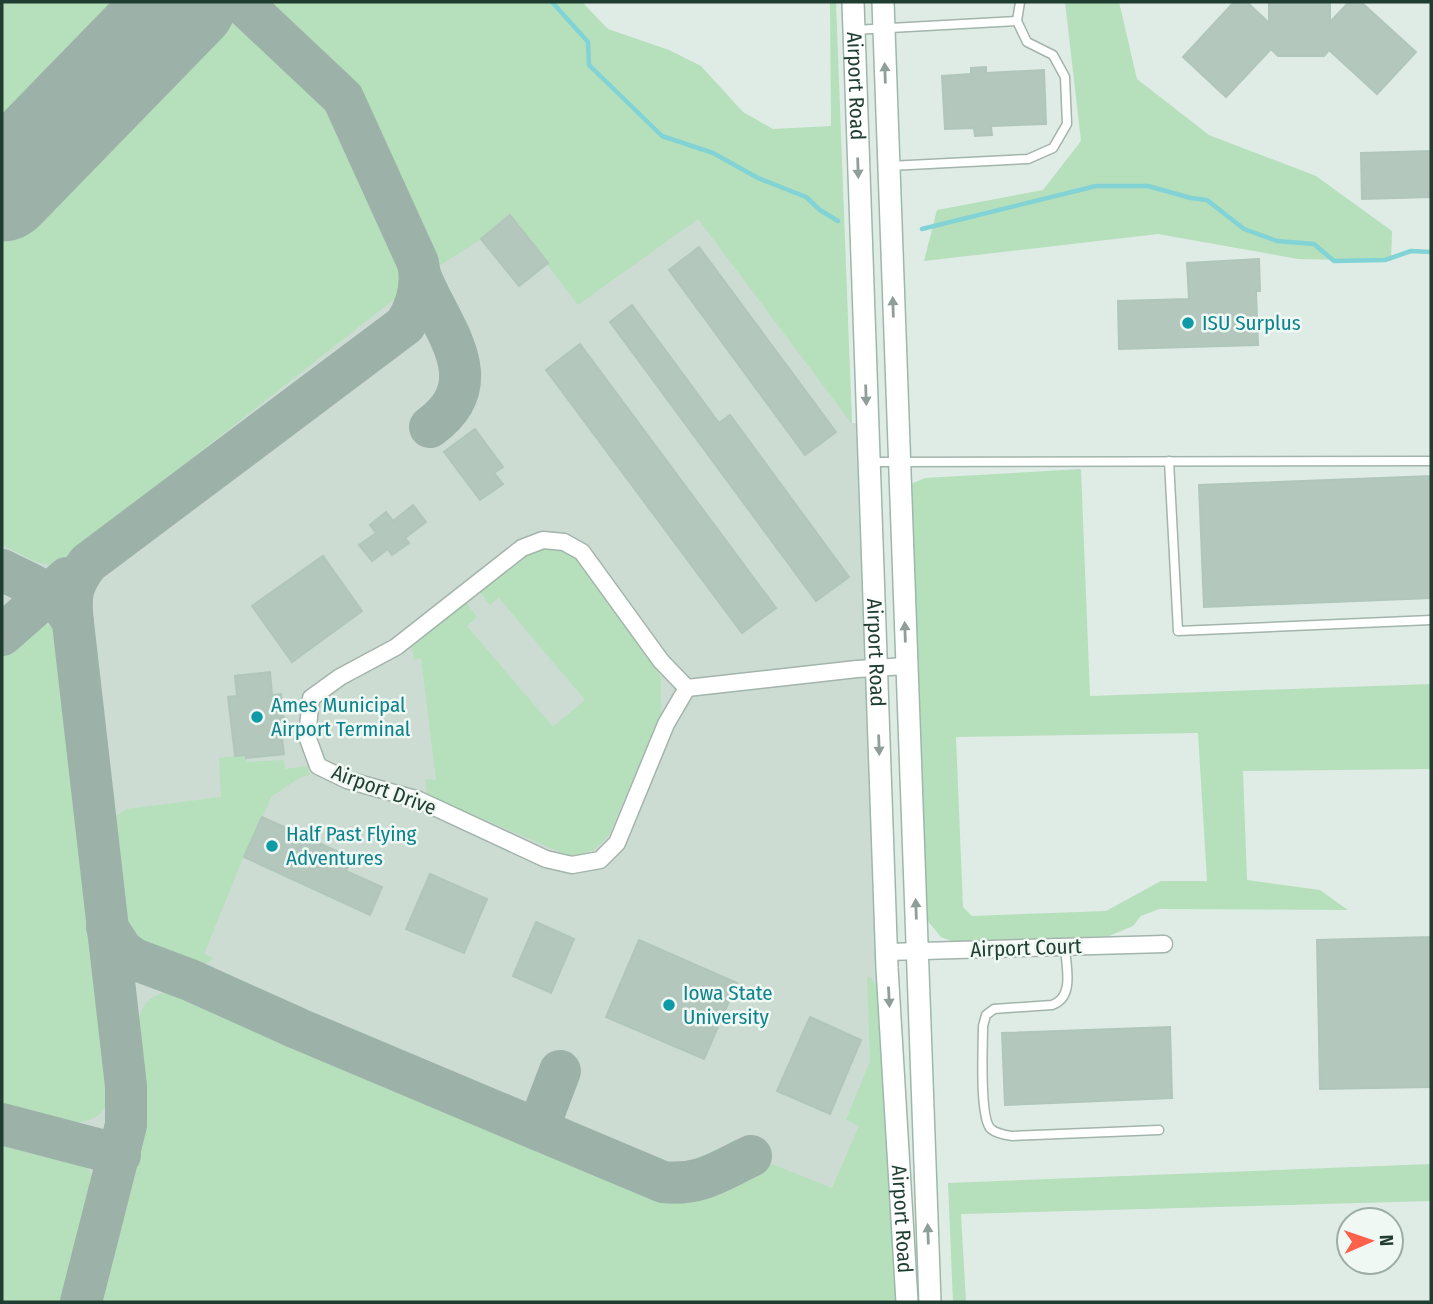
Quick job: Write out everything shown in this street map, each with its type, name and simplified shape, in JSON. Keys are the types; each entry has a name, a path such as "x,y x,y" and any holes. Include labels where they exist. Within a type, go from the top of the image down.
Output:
{"main road":[{"name":"Airport Road","path":"853,2 887,952 907,1302"},
{"name":"Airport Road","path":"883,2 930,1302"}],"street":[{"name":"Airport Drive","path":"543,540 564,542 582,552 661,661 687,688 666,724 617,843 600,860 572,865 546,859 419,800 347,780 318,766 307,736 311,698 340,677 396,647 522,548 543,540"},
{"path":"687,688 906,666"},
{"name":"Airport Court","path":"887,952 1164,944"}],"lane":[{"path":"888,166 1028,159 1053,148 1067,124 1065,77 1053,55 1027,42 1017,21 1020,2"},
{"path":"854,30 1017,21"},
{"path":"1169,461 1178,631 1431,620"},
{"path":"869,463 1431,461"},
{"path":"1065,947 1067,993 1061,1002 994,1009 986,1015 983,1026 984,1114 989,1128 1012,1136 1159,1130"}],"shaded area":[{"path":"2,2 529,2 846,294 852,423 858,423 898,1302 2,1302"}],"green space":[{"path":"2,2 147,2 2,151"},
{"path":"271,2 582,2 608,29 669,50 701,66 743,112 773,129 831,126 830,2 836,2 852,424 698,219 578,305 510,216 481,239 439,266 355,85"},
{"path":"1065,2 1119,2 1137,79 1209,135 1316,176 1392,231 1391,261 1298,259 1158,234 924,261 937,210 1043,190 1081,141"},
{"path":"215,6 242,18 332,104 405,264 406,290 55,566 36,562 2,545 2,226"},
{"path":"1081,469 1090,696 1431,684 1431,769 1243,771 1247,880 1320,890 1348,910 1159,909 1141,916 1133,926 1109,936 954,942 941,937 927,920 909,493 913,483 925,478","holes":["1198,733 1207,881 1161,881 1106,911 972,916 963,907 956,737"]},
{"path":"539,547 557,548 576,556 653,660 661,679 661,713 609,835 596,848 581,854 567,855 427,795 425,779 436,780 421,658 414,660 411,643 466,602 477,617 467,626 553,727 585,700 499,598 490,605 479,591 527,552"},
{"path":"39,623 63,628 114,1080 110,1101 100,1114 87,1120 72,1122 54,1121 2,1107 2,649"},
{"path":"246,755 247,762 284,760 285,769 307,766 309,775 301,777 272,796 243,858 204,954 213,958 206,964 185,964 151,949 135,938 126,927 122,913 119,913 110,833 116,816 127,809 221,797 219,758"},
{"path":"867,977 872,978 873,983 880,987 898,1302 95,1302 140,1124 136,1036 140,1015 149,1001 165,993 191,995 659,1192 699,1195 772,1164 832,1188 859,1126 846,1120 870,1061"},
{"path":"2,1135 75,1156 90,1171 96,1197 69,1302 2,1302"},
{"path":"1431,1164 1431,1201 961,1214 966,1302 953,1302 948,1183"}],"building":[{"path":"1234,2 1247,2 1269,23 1269,2 1330,2 1330,22 1349,2 1361,2 1416,52 1377,94 1329,50 1324,56 1278,56 1271,49 1226,97 1183,57"},
{"path":"986,67 986,73 1044,70 1046,124 991,126 992,135 975,136 974,128 945,129 942,76 971,74 971,68"},
{"path":"1431,151 1431,197 1362,199 1361,153"},
{"path":"510,215 548,263 519,286 481,239"},
{"path":"699,247 836,432 805,455 669,270"},
{"name":"ISU Surplus","path":"1259,259 1260,291 1256,291 1258,345 1119,349 1118,301 1189,299 1187,263"},
{"path":"632,305 719,423 730,415 849,577 816,601 610,322"},
{"path":"580,344 776,608 742,633 546,370"},
{"path":"475,429 503,467 494,473 503,484 480,500 444,452"},
{"path":"1431,476 1431,598 1204,607 1199,485"},
{"path":"413,505 426,522 405,538 409,543 392,555 388,549 372,561 359,545 376,533 370,525 386,512 393,521"},
{"path":"323,556 362,611 292,662 252,606"},
{"name":"Ames Municipal Airport Terminal","path":"270,672 272,695 281,694 286,737 282,738 284,754 246,758 246,755 235,756 228,697 237,696 235,676"},
{"path":"262,817 352,858 346,871 382,887 370,915 244,857"},
{"path":"430,874 487,899 464,953 406,929"},
{"path":"536,922 574,939 551,993 513,976"},
{"path":"1431,937 1431,1087 1320,1089 1317,940"},
{"name":"Iowa State University","path":"639,940 737,983 704,1059 606,1017"},
{"path":"810,1017 861,1040 830,1114 777,1091"},
{"path":"1170,1027 1172,1098 1005,1105 1002,1033"}],"waterway":[{"path":"552,2 588,42 589,65 662,136 713,153 758,178 806,197 838,221"},
{"path":"922,229 1096,186 1148,186 1207,200 1244,229 1277,241 1314,244 1334,261 1385,260 1411,251 1431,252"}],"taxiway":[{"path":"73,623 73,591 88,563 405,325 418,295 418,263 343,98 241,2"},
{"path":"420,275 449,335 460,373 458,391 449,409 430,427"},
{"path":"2,570 52,597 73,623 126,1086 126,1125 81,1302"},
{"path":"2,635 67,578"},
{"path":"107,927 122,950 134,959 190,980 299,1029 663,1182 699,1179 751,1156"},
{"path":"538,1129 560,1071"},
{"path":"2,1124 120,1155"}],"runway":[{"path":"2,189 184,2"}],"place":[{"name":"ISU Surplus","path":"1188,323"},
{"name":"Ames Municipal Airport Terminal","path":"257,717"},
{"name":"Half Past Flying Adventures","path":"272,846"},
{"name":"Iowa State University","path":"669,1005"}]}
